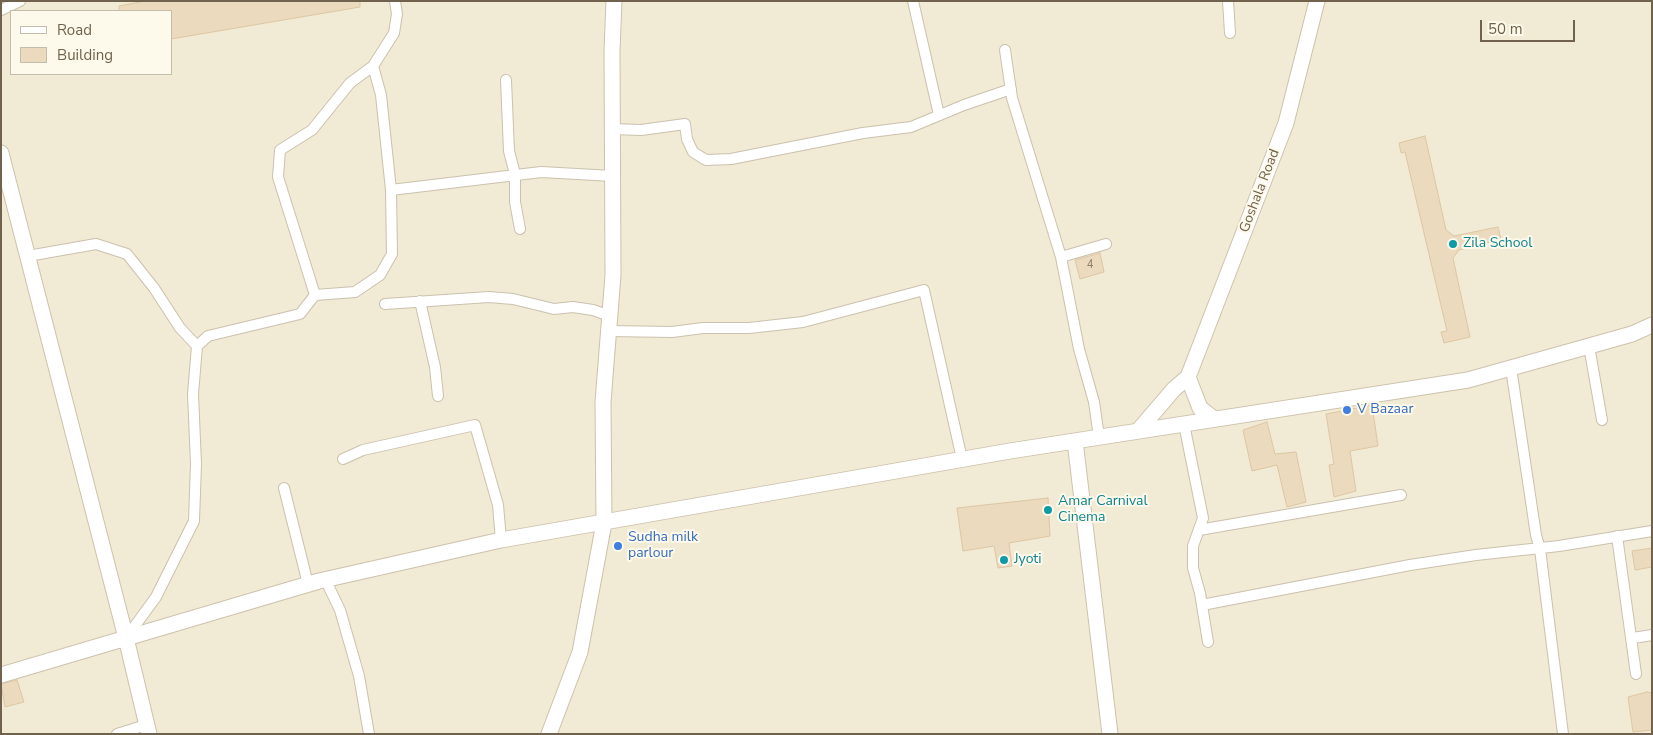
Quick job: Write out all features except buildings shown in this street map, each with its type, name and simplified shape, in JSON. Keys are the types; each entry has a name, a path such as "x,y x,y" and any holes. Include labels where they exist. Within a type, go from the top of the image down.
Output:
{"main road":[{"path":"550,734 580,652 604,523 603,402 613,275 612,129 614,1"},
{"name":"Goshala Road","path":"1188,377 1286,123 1317,1"},
{"path":"2,158 148,729"},
{"path":"1,675 325,579 501,540 1075,440 1468,380 1632,334 1652,325"},
{"path":"1138,431 1174,389 1188,377 1200,408 1214,419"},
{"path":"1075,440 1110,734"}],"street":[{"path":"1,10 20,1"},
{"path":"315,296 278,176 280,150 312,130 350,83 373,66 394,33 397,14 395,1"},
{"path":"913,1 938,115"},
{"path":"1228,1 1230,33"},
{"path":"1005,50 1011,89 1061,257 1079,349 1094,402 1099,437"},
{"path":"126,638 156,597 194,521 196,464 193,394 197,346 208,336 300,314 315,296 355,292 380,275 392,254 391,190 381,95 373,66"},
{"path":"506,80 510,151 515,174 515,202 520,229"},
{"path":"612,129 641,130 685,124 687,139 693,152 706,160 731,159 863,133 911,127 938,115 1011,89"},
{"path":"391,190 541,172 612,176"},
{"path":"28,256 96,244 127,254 154,288 180,328 197,346"},
{"path":"1061,257 1106,244"},
{"path":"385,304 489,297 513,299 554,309 573,307 593,310 609,324 672,332 703,328 749,328 803,322 924,290 962,459"},
{"path":"420,301 435,367 438,396"},
{"path":"1589,346 1602,420"},
{"path":"1511,368 1536,535 1540,549 1563,734"},
{"path":"343,459 363,450 475,424 496,498 501,540"},
{"path":"1184,424 1204,518 1192,546 1193,568 1208,642"},
{"path":"284,488 308,584"},
{"path":"1199,530 1401,495"},
{"path":"1202,605 1410,565 1476,555 1540,549 1652,531"},
{"path":"1618,536 1633,638 1636,674"},
{"path":"325,579 340,610 359,676 369,734"},
{"path":"1633,638 1652,635"},
{"path":"117,734 148,729"}],"shaded area":[{"path":"1,1 1652,1 1652,734 1,734"}],"place":[{"name":"Zila School","path":"1453,244"},
{"name":"V Bazaar","path":"1347,410"},
{"name":"Amar Carnival Cinema","path":"1048,510"},
{"name":"Sudha milk parlour","path":"618,546"},
{"name":"Jyoti","path":"1004,560"}]}
